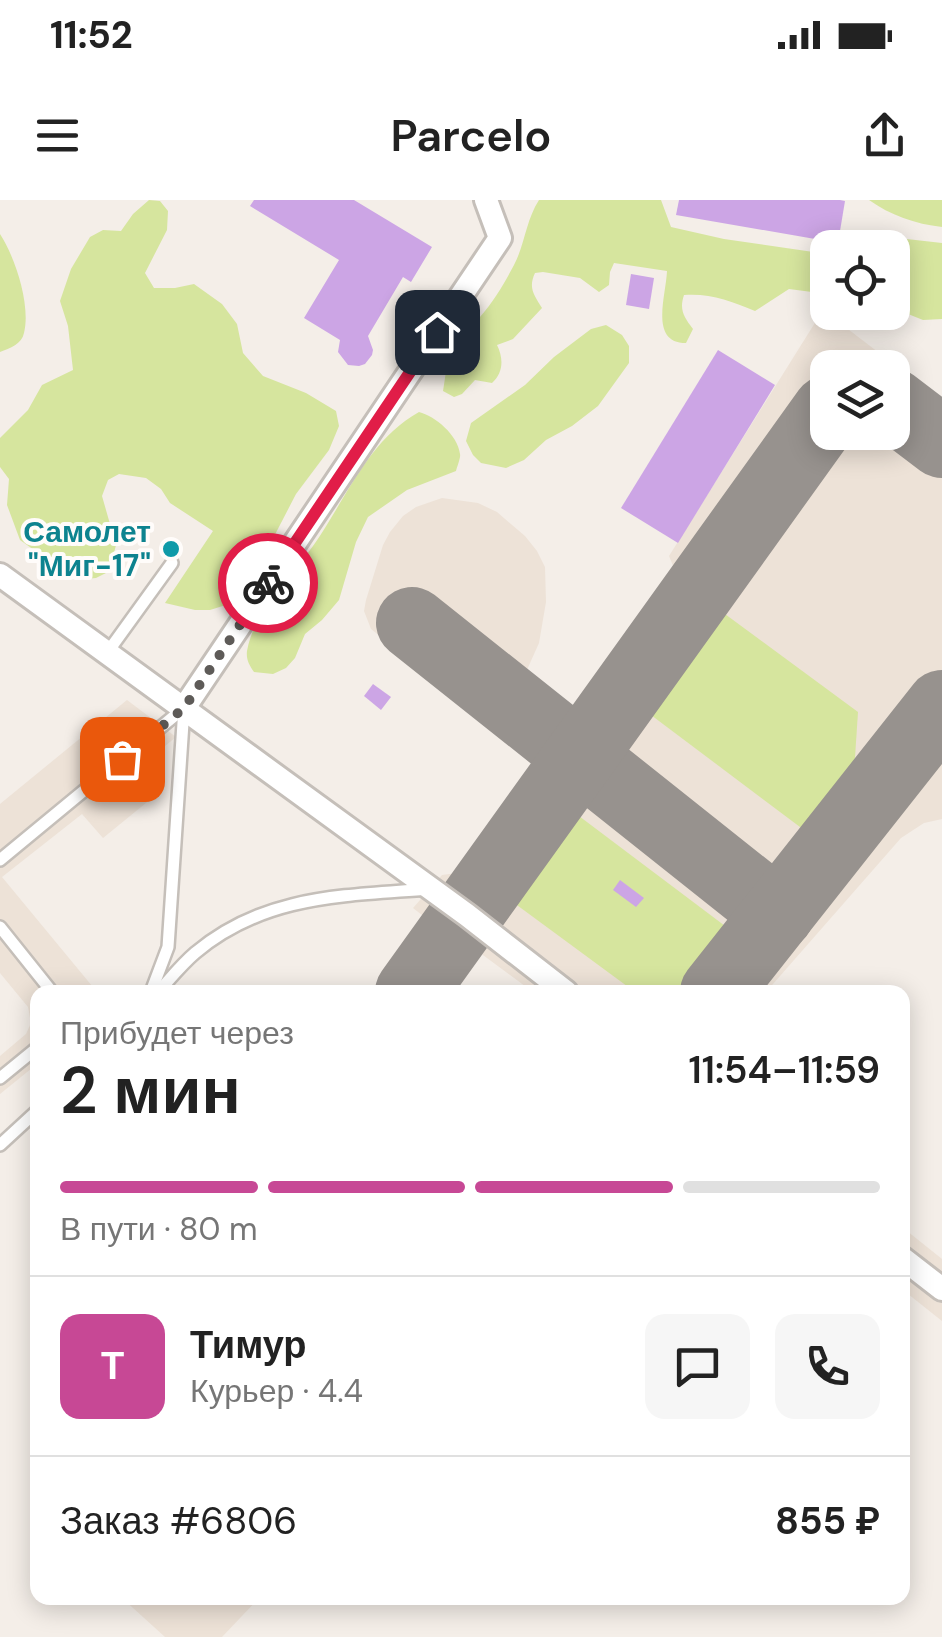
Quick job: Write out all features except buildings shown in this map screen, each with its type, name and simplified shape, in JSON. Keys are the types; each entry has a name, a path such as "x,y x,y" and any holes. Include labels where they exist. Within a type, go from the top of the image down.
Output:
{"street":[{"path":"184,708 500,238 486,200"},
{"path":"0,575 557,985"},
{"path":"910,1264 942,1289"}],"lane":[{"path":"107,652 172,563"},
{"path":"0,860 184,708"},
{"path":"156,985 168,946 184,708"},
{"path":"161,985 211,942 278,907 308,899 431,889"},
{"path":"0,926 46,985"},
{"path":"0,1078 30,1054"},
{"path":"0,1145 30,1117"}],"shaded area":[{"path":"810,330 849,330 875,350 810,350 810,450 910,450 910,377 942,401 942,819 924,823 901,838 772,985 524,985 468,944 436,985 391,985 436,926 413,908 442,875 472,871 548,768 371,629 364,611 366,600 383,545 403,516 442,498 478,503 497,512 525,536 545,567 546,602 539,643 522,681 579,725 681,585 669,556"},
{"path":"127,700 176,737 137,769 157,794 103,838 82,814 2,877 91,985 30,985 30,1018 28,1007 0,973 0,804"},
{"path":"30,1025 30,1070 0,1094 0,1056 26,1034"},
{"path":"910,1233 942,1259 942,1321 910,1296"},
{"path":"130,1605 252,1605 222,1637 165,1637"}],"green space":[{"path":"149,200 160,201 168,211 167,230 145,273 154,288 194,284 222,304 237,324 243,353 263,376 306,393 336,411 339,426 329,450 296,494 266,552 247,568 242,590 229,604 210,610 165,603 213,531 170,503 161,489 146,478 119,474 108,480 102,496 116,545 106,573 84,579 70,575 20,540 7,505 9,479 0,467 0,438 28,410 42,385 73,370 68,326 60,301 71,269 90,237 103,230 121,231"},
{"path":"539,200 661,200 671,227 810,252 810,292 789,289 755,311 720,298 684,295 683,313 693,329 686,343 675,341 663,327 667,271 614,263 609,285 599,292 580,278 535,273 532,287 542,308 513,339 497,345 501,366 496,379 492,383 475,380 454,397 443,391 451,351 490,305 506,279 518,257"},
{"path":"869,200 942,200 942,227 903,218"},
{"path":"0,234 20,282 26,322 21,340 0,352"},
{"path":"910,239 942,243 942,319 923,320 910,315"},
{"path":"606,325 622,335 629,346 629,363 598,406 546,440 524,460 506,468 481,463 466,441 471,423 525,385 591,329"},
{"path":"419,412 438,422 455,440 460,455 456,471 407,490 368,517 356,542 339,600 305,634 286,668 273,674 254,672 247,651 265,608 313,546 371,455 385,438"},
{"path":"710,603 858,712 852,803 820,842 635,703"},
{"path":"567,807 745,941 709,985 625,985 506,897"}],"taxiway":[{"path":"910,418 942,442"},
{"path":"416,985 810,436"},
{"path":"412,623 778,914"},
{"path":"722,985 942,706"}],"way so far":[{"path":"122,759 184,708 268,583"}],"place":[{"name":"Самолет \"Миг-17\"","path":"171,549"}],"route":[{"path":"268,583 437,332"}]}
